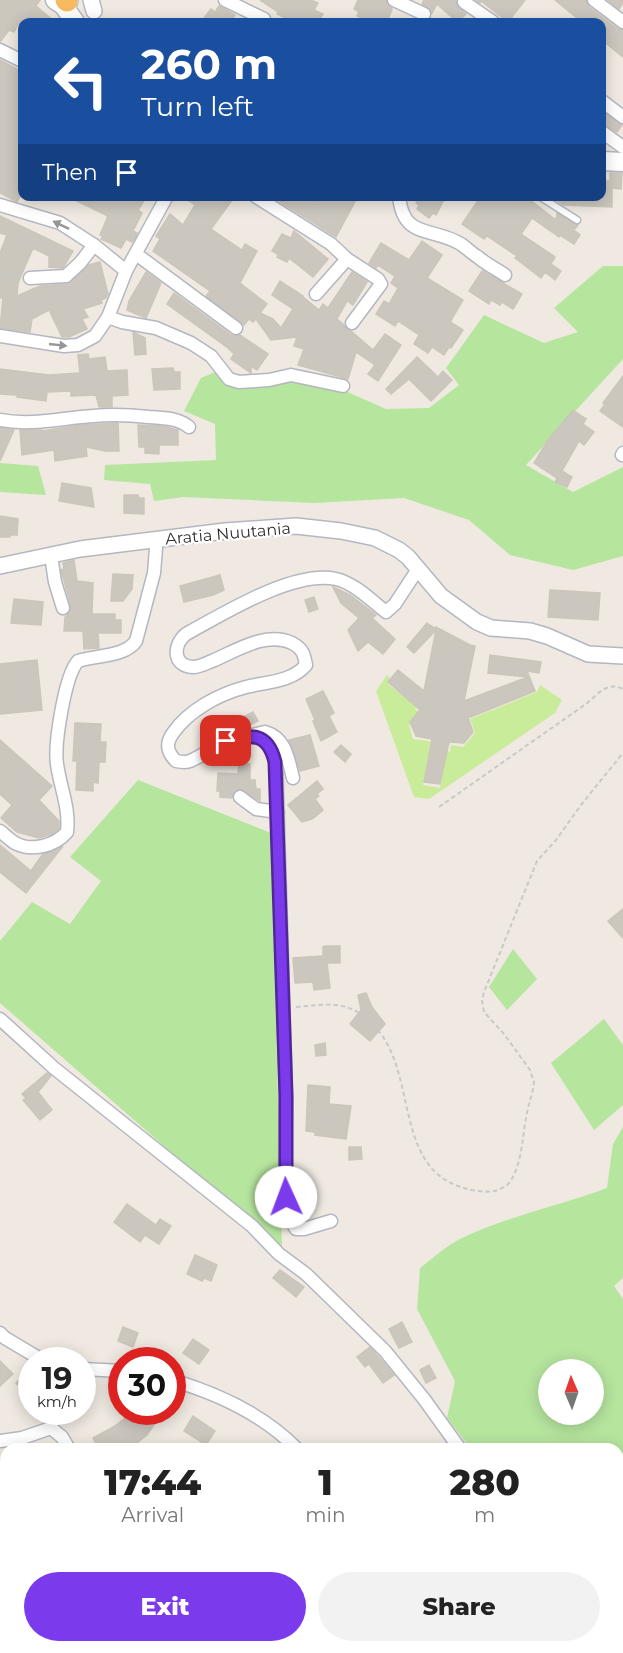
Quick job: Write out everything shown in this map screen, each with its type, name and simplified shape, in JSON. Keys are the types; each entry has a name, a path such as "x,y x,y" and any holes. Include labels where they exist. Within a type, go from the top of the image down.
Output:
{"main road":[{"path":"55,0 66,18"},
{"path":"55,0 63,5 72,18"},
{"path":"66,0 88,8"},
{"path":"606,161 623,162"}],"street":[{"path":"225,0 259,18"},
{"path":"394,0 424,14"},
{"path":"594,0 623,21"},
{"path":"464,2 487,18"},
{"path":"0,50 18,59"},
{"path":"606,104 623,117"},
{"path":"606,135 623,147"},
{"path":"0,336 64,346 78,345 95,336 108,317 126,271 164,201"},
{"path":"263,201 331,244 347,259 378,279 381,284 352,323"},
{"path":"400,201 401,210 409,223 430,234 460,243 505,275"},
{"path":"0,205 60,224 94,245 126,271"},
{"path":"30,278 66,276 80,264 94,245"},
{"path":"136,254 236,328"},
{"path":"316,294 347,259"},
{"path":"108,317 156,328 187,342 211,356 229,379 239,382 269,380 291,375 343,386"},
{"path":"0,420 40,423 95,416 130,415 180,420 189,427"},
{"name":"Aratia Nuutania","path":"0,566 95,547 277,526 341,531 381,541 399,550 441,596 484,625 491,628 539,633 588,654 623,656"},
{"name":"Aratia Nuutania","path":"0,831 14,843 36,848 55,842 67,832 68,810 56,754 70,674 78,661 123,652 136,641 154,573 155,540"},
{"path":"51,556 55,582 63,608"},
{"path":"293,778 283,743 265,732 226,741 188,762 176,761 170,755 167,747 169,739 178,726 193,712 217,698 243,688 287,678 300,672 306,665 300,647 272,639 250,644 195,667 183,664 177,656 178,641 186,634 255,597 290,583 315,579 336,579 343,582 386,612 395,604 418,569"},
{"path":"250,736 262,739 272,748 275,762 284,1008 287,1211 296,1229 331,1221"},
{"path":"240,797 256,809 278,812"},
{"path":"0,1019 54,1068 252,1226 279,1254 306,1274 385,1351 424,1398 456,1443"},
{"path":"0,1333 20,1347"},
{"path":"186,1384 237,1405 267,1423 290,1443"},
{"path":"0,1441 22,1438 51,1428 66,1443"}],"lane":[{"path":"547,201 577,220"}],"path":[{"path":"0,274 30,278"},
{"path":"438,807 586,704 606,687 616,685 623,689"},
{"path":"284,1008 342,1005 351,1007 362,1014 382,1036 401,1082 416,1142 424,1160 436,1174 451,1184 470,1191 492,1192 508,1185 516,1171 534,1082 530,1070 504,1034 484,1012 482,1001 484,992 537,861 623,753"}],"green space":[{"path":"603,266 623,266 623,359 526,465 573,492 623,467 623,556 573,570 510,555 469,520 404,498 314,503 183,497 154,501 150,484 104,480 105,465 216,460 215,424 184,411 201,378 220,370 241,378 259,377 286,369 316,378 386,409 429,408 459,385 446,368 484,315 544,343 578,332 554,308"},
{"path":"0,463 38,466 46,495 0,492"},
{"path":"387,675 391,680 388,684 417,707 415,709 419,712 409,726 413,739 434,742 434,746 430,746 423,785 440,788 446,753 450,751 451,745 463,747 475,733 470,719 537,692 540,685 562,700 555,713 429,799 414,797 376,691"},
{"path":"138,780 271,833 282,1249 0,1003 0,941 32,902 70,924 101,881 70,857"},
{"path":"513,949 537,979 507,1010 489,987"},
{"path":"604,1019 623,1045 623,1105 594,1130 551,1063"},
{"path":"623,1127 623,1278 614,1286 623,1299 623,1443 466,1443 447,1418 455,1381 417,1309 420,1268 451,1244 479,1230 607,1188 613,1144"}],"building":[{"path":"0,0 40,0 36,6 50,18 18,18 14,32 9,30 0,42"},
{"path":"260,0 311,0 318,3 314,10 323,14 320,18 285,18 277,14 278,12"},
{"path":"358,0 386,0 392,9 389,18 361,18 357,16 359,12 354,9"},
{"path":"424,0 456,0 457,6 466,14 462,18 453,18 437,4 432,13 422,4"},
{"path":"476,0 525,0 511,18 503,18 481,1 480,3"},
{"path":"555,0 586,0 589,7 604,18 577,18"},
{"path":"608,0 623,0 623,3 619,9"},
{"path":"219,6 235,15 233,18 204,18 211,9 215,12"},
{"path":"606,20 623,30 623,57 606,43"},
{"path":"0,60 18,70 18,200 17,202 0,193"},
{"path":"606,114 622,125 617,132 606,126"},
{"path":"610,173 622,173 621,189 612,188 612,207 564,205 558,201 606,201 606,181 610,181"},
{"path":"77,201 144,201 138,210 142,213 133,231 137,233 135,238 132,242 126,239 121,248 101,239 103,237 100,235 108,216"},
{"path":"189,201 231,201 211,229 242,250 245,244 257,251 240,283 267,304 260,313 273,319 281,328 293,309 272,295 280,281 319,310 323,304 328,308 352,272 367,282 353,305 347,301 337,319 373,350 385,334 401,345 378,381 368,374 375,365 356,352 348,379 298,365 304,349 294,346 297,337 271,340 256,319 253,322 249,319 244,325 206,296 210,291 153,251 160,239 156,236 170,214 183,225 195,205"},
{"path":"279,201 355,201 336,237"},
{"path":"417,201 443,201 436,215 433,213 429,218 417,209 419,205"},
{"path":"478,201 531,201 556,220 557,213 578,225 574,230 580,235 574,244 560,235 559,237 532,218 521,234 555,257 551,264 561,271 555,280 545,272 541,278 515,258 517,256 487,236 484,239 462,224"},
{"path":"0,216 73,251 63,268 49,267 49,256 33,248 18,283 17,296 40,286 67,284 89,265 100,262 108,294 101,300 102,303 83,309 88,317 82,319 87,329 69,337 62,337 49,310 32,319 30,332 0,328 3,298 0,298 0,253 7,235 0,233"},
{"path":"294,231 328,259 313,277 289,258 287,262 277,257 278,254 272,251 282,234 291,238"},
{"path":"422,241 442,255 427,278 463,300 450,322 463,330 444,355 432,347 428,353 414,344 419,335 398,321 395,326 376,314 384,301 389,304 398,288 391,283 395,276 378,265 376,268 369,263 381,243 409,260"},
{"path":"482,271 522,294 513,309 502,302 500,305 491,300 489,304 469,291"},
{"path":"146,272 161,283 146,318 127,310 129,301"},
{"path":"174,293 231,335 240,335 268,354 257,370 251,366 251,373 231,359 234,354 228,348 167,304"},
{"path":"133,332 145,338 146,354 135,355"},
{"path":"88,354 89,359 105,357 107,371 127,370 128,395 112,396 112,407 99,407 96,395 71,396 71,391 47,392 46,401 0,394 0,369 49,375 80,373 78,355"},
{"path":"417,357 438,377 443,371 452,380 431,401 409,379 391,394 386,389"},
{"path":"173,368 174,372 180,372 180,389 154,390 152,369"},
{"path":"623,376 623,427 600,411 605,404 603,403"},
{"path":"573,410 586,419 583,424 594,432 584,445 579,441 562,471 572,477 567,487 555,482 557,478 534,463 548,440"},
{"path":"118,423 119,451 86,447 87,456 55,461 54,450 22,455 20,430 42,431 81,425"},
{"path":"138,425 164,426 178,430 178,445 159,445 159,454 145,453 145,447 139,447"},
{"path":"0,428 14,430 0,461"},
{"path":"62,483 91,488 94,507 59,501"},
{"path":"124,495 138,495 139,498 144,498 144,514 124,513"},
{"path":"0,516 18,519 17,535 0,537"},
{"path":"74,560 77,581 93,583 92,614 115,614 115,620 121,620 121,633 98,633 99,648 84,649 83,631 64,631 65,617 71,606 61,570 64,569 63,563"},
{"path":"113,574 133,575 132,589 123,601 111,601"},
{"path":"220,575 224,590 184,602 180,586"},
{"path":"333,587 350,595 376,615 372,618 395,639 383,654 368,642 358,651 348,630 359,618 341,603"},
{"path":"550,590 600,593 598,620 548,617"},
{"path":"314,597 318,609 309,612 305,600"},
{"path":"14,599 43,602 41,625 11,623"},
{"path":"427,623 475,646 464,701 528,677 488,673 490,655 541,662 539,673 527,671 535,691 468,718 473,732 464,743 449,742 440,784 424,782 432,739 416,736 410,722 420,710 388,682 398,670 424,691 436,630 414,653 407,647"},
{"path":"37,660 42,710 0,714 0,664"},
{"path":"323,691 334,713 329,716 337,732 321,741 306,699"},
{"path":"253,712 258,721 243,728 239,719"},
{"path":"75,723 101,724 100,742 106,742 105,762 99,762 98,783 93,782 93,791 76,790 77,761 73,761"},
{"path":"310,735 319,766 300,771 289,740"},
{"path":"0,740 52,786 39,800 59,821 59,829 52,834 39,838 17,832 1,818 12,805 0,794"},
{"path":"341,745 351,754 345,762 334,752"},
{"path":"239,763 250,764 250,780 255,780 256,789 260,789 260,801 240,789 234,792 232,798 220,797 220,791 217,791 218,773 238,774"},
{"path":"317,781 323,789 315,799 323,810 312,819 302,822 288,805"},
{"path":"0,845 31,871 42,855 63,846 26,893 0,872"},
{"path":"623,909 623,938 608,921"},
{"path":"325,946 340,946 340,963 327,963 330,988 314,990 313,982 295,983 293,958 323,956"},
{"path":"366,993 372,1007 385,1024 370,1041 350,1024 361,1010 358,995"},
{"path":"325,1043 326,1055 316,1056 315,1045"},
{"path":"47,1073 51,1076 38,1092 52,1110 40,1120 23,1100 26,1098 22,1094"},
{"path":"308,1085 330,1087 329,1104 351,1106 346,1139 315,1135 315,1132 306,1131"},
{"path":"349,1147 361,1147 362,1159 349,1160"},
{"path":"127,1204 156,1225 160,1219 171,1226 159,1244 145,1235 140,1242 114,1222"},
{"path":"195,1255 217,1265 211,1281 204,1278 202,1281 187,1274"},
{"path":"280,1270 304,1287 296,1297 273,1278"},
{"path":"402,1322 412,1342 399,1348 389,1329"},
{"path":"123,1327 138,1333 133,1347 118,1341"},
{"path":"193,1339 209,1350 199,1364 186,1355 186,1349"},
{"path":"370,1347 394,1375 383,1383 369,1364 365,1367 357,1357"},
{"path":"0,1361 13,1374 0,1386"},
{"path":"429,1365 436,1378 426,1383 420,1370"},
{"path":"193,1416 215,1431 207,1443 203,1443 184,1431"},
{"path":"116,1425 154,1425 147,1435 137,1443 96,1443 93,1438"}],"route":[{"path":"226,741 250,736 262,739 272,748 275,762 282,932 286,1197"}]}
